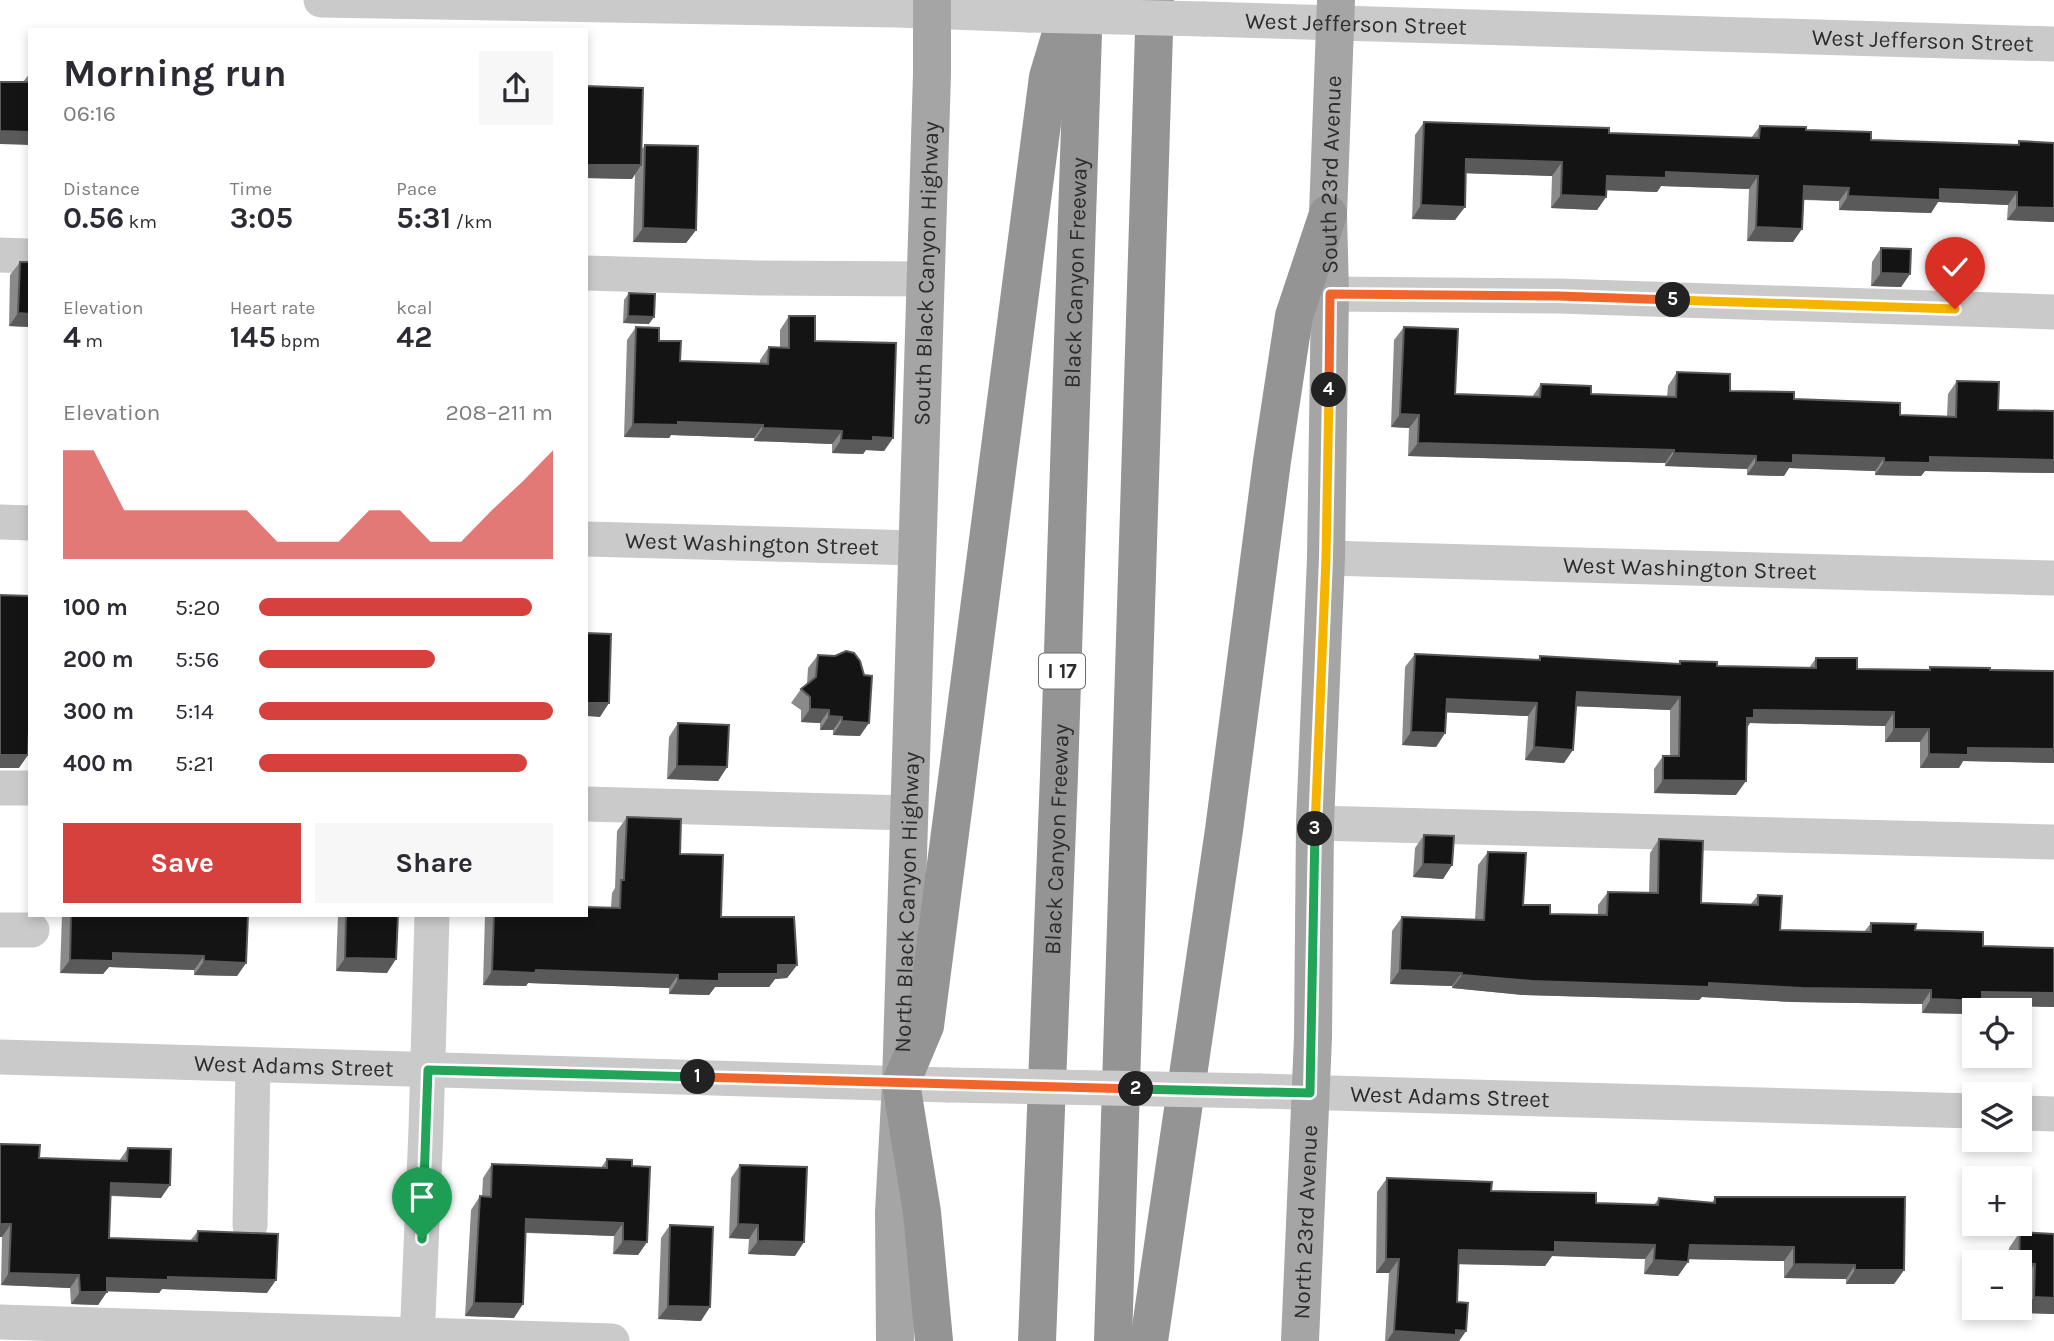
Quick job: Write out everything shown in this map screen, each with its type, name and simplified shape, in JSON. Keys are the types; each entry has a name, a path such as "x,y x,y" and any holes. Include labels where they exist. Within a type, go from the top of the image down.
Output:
{"highway":[{"path":"934,1341 922,1212 901,1083 925,1026 1017,297 1048,77 1071,0"},
{"name":"Black Canyon Freeway","path":"1037,1341 1060,747 1084,0"},
{"path":"1113,1341 1155,0"},
{"path":"1149,1341 1224,831 1270,475 1294,316 1328,214"}],"main road":[{"name":"South Black Canyon Highway","path":"917,548 932,6"},
{"name":"South 23rd Avenue","path":"1326,558 1330,294 1328,214 1335,11"},
{"name":"North Black Canyon Highway","path":"895,1341 894,1212 901,1083 917,548"},
{"name":"North 23rd Avenue","path":"1300,1341 1310,1093 1315,823 1326,558"}],"street":[{"name":"West Jefferson Street","path":"321,0 457,11 932,6 985,14 1243,20 1335,11 2054,44"},
{"path":"0,256 28,256"},
{"path":"588,273 746,278 924,279"},
{"path":"1330,294 1558,296 2054,312"},
{"path":"0,522 28,523"},
{"name":"West Washington Street","path":"588,539 917,548"},
{"name":"West Washington Street","path":"1326,558 2054,578"},
{"path":"0,788 28,789"},
{"path":"588,804 908,813"},
{"path":"1315,823 2054,842"},
{"path":"418,1338 432,917"},
{"name":"West Adams Street","path":"0,1057 1962,1111"},
{"path":"250,1225 253,1065"},
{"path":"2032,1113 2054,1114"},
{"path":"0,1322 418,1338 612,1341"}],"building":[{"path":"0,82 28,82 28,132 0,131"},
{"path":"588,86 643,88 641,165 588,165"},
{"path":"1424,122 1609,128 1609,133 1759,138 1760,126 1806,127 1806,130 1871,132 1871,140 2019,145 2019,141 2054,143 2054,208 2017,207 2017,192 1940,189 1940,200 1848,196 1849,188 1804,186 1802,229 1756,227 1758,176 1666,172 1666,178 1607,176 1606,197 1561,195 1562,162 1466,159 1465,207 1421,205"},
{"path":"645,145 698,146 696,230 643,228"},
{"path":"1881,248 1911,249 1910,274 1881,273"},
{"path":"20,262 28,262 28,314 18,313"},
{"path":"629,293 655,294 654,317 628,316"},
{"path":"789,316 815,316 815,341 896,343 893,438 873,437 873,441 841,440 842,431 763,428 763,425 678,422 678,425 633,424 636,327 659,328 659,341 681,341 680,361 768,364 769,347 789,348"},
{"path":"1404,327 1458,329 1455,394 1540,397 1541,384 1591,386 1591,394 1676,397 1677,372 1730,374 1730,391 1794,392 1794,399 1900,403 1900,415 1956,417 1957,381 1999,382 1998,410 2054,411 2054,460 1930,457 1930,463 1884,462 1884,458 1793,455 1793,463 1756,462 1756,456 1674,453 1674,450 1418,443 1419,415 1400,414"},
{"path":"0,595 28,596 28,755 0,755"},
{"path":"588,633 611,634 609,703 588,703"},
{"path":"846,651 854,653 860,661 864,675 872,676 869,723 842,721 842,717 829,716 829,710 810,709 810,697 801,689 816,677 818,655 835,656"},
{"path":"1415,654 1540,660 1540,656 1680,664 1680,661 1717,662 1717,666 1816,668 1816,658 1857,658 1857,669 1930,670 1930,667 2054,671 2054,749 1968,748 1968,755 1929,754 1929,729 1894,729 1894,712 1754,710 1754,718 1747,718 1746,781 1663,780 1663,756 1679,756 1680,697 1577,692 1573,750 1534,747 1537,703 1447,699 1445,733 1411,732"},
{"path":"678,723 729,725 727,767 677,766"},
{"path":"627,817 681,819 680,854 723,855 721,917 794,917 797,965 778,965 778,974 719,974 719,981 678,980 678,975 492,971 494,917 588,917 588,907 620,908 621,880 624,880"},
{"path":"1424,835 1454,836 1452,865 1423,864"},
{"path":"1659,839 1703,841 1701,903 1758,905 1758,895 1782,896 1780,930 1871,932 1871,923 1916,924 1915,930 1983,932 1983,946 2054,948 2054,993 1982,992 1982,998 1962,998 1962,1000 1931,999 1931,990 1532,981 1462,973 1400,970 1402,917 1484,920 1488,852 1526,853 1523,905 1550,905 1550,914 1607,915 1608,892 1658,893"},
{"path":"71,917 248,917 246,963 204,961 204,956 113,953 113,961 70,960"},
{"path":"346,917 398,917 396,959 345,958"},
{"path":"0,1144 40,1145 39,1158 127,1161 128,1148 171,1149 170,1185 111,1183 109,1238 197,1241 198,1231 278,1234 276,1280 107,1278 107,1292 80,1292 79,1275 9,1273 11,1224 0,1224"},
{"path":"607,1159 632,1160 632,1166 650,1167 647,1242 623,1241 623,1223 526,1219 523,1304 474,1303 480,1196 491,1197 492,1164 607,1168"},
{"path":"740,1165 807,1167 804,1242 758,1241 758,1225 738,1224"},
{"path":"1387,1178 1492,1182 1491,1191 1596,1193 1596,1203 1658,1205 1659,1198 1715,1203 1715,1197 1905,1197 1904,1270 1855,1270 1855,1265 1794,1264 1794,1247 1690,1245 1688,1262 1654,1260 1655,1245 1555,1242 1555,1252 1459,1250 1457,1302 1468,1303 1466,1331 1456,1330 1456,1335 1394,1331 1399,1259 1386,1259"},
{"path":"670,1225 713,1227 710,1307 668,1306"},
{"path":"2032,1233 2054,1234 2054,1298 2034,1297 2035,1264 2032,1264 2032,1250 2019,1250 2020,1236 2032,1236"}],"route":[{"path":"422,1239 428,1070 1310,1093 1315,823 1326,558 1330,294 1558,296 1955,309"}]}
